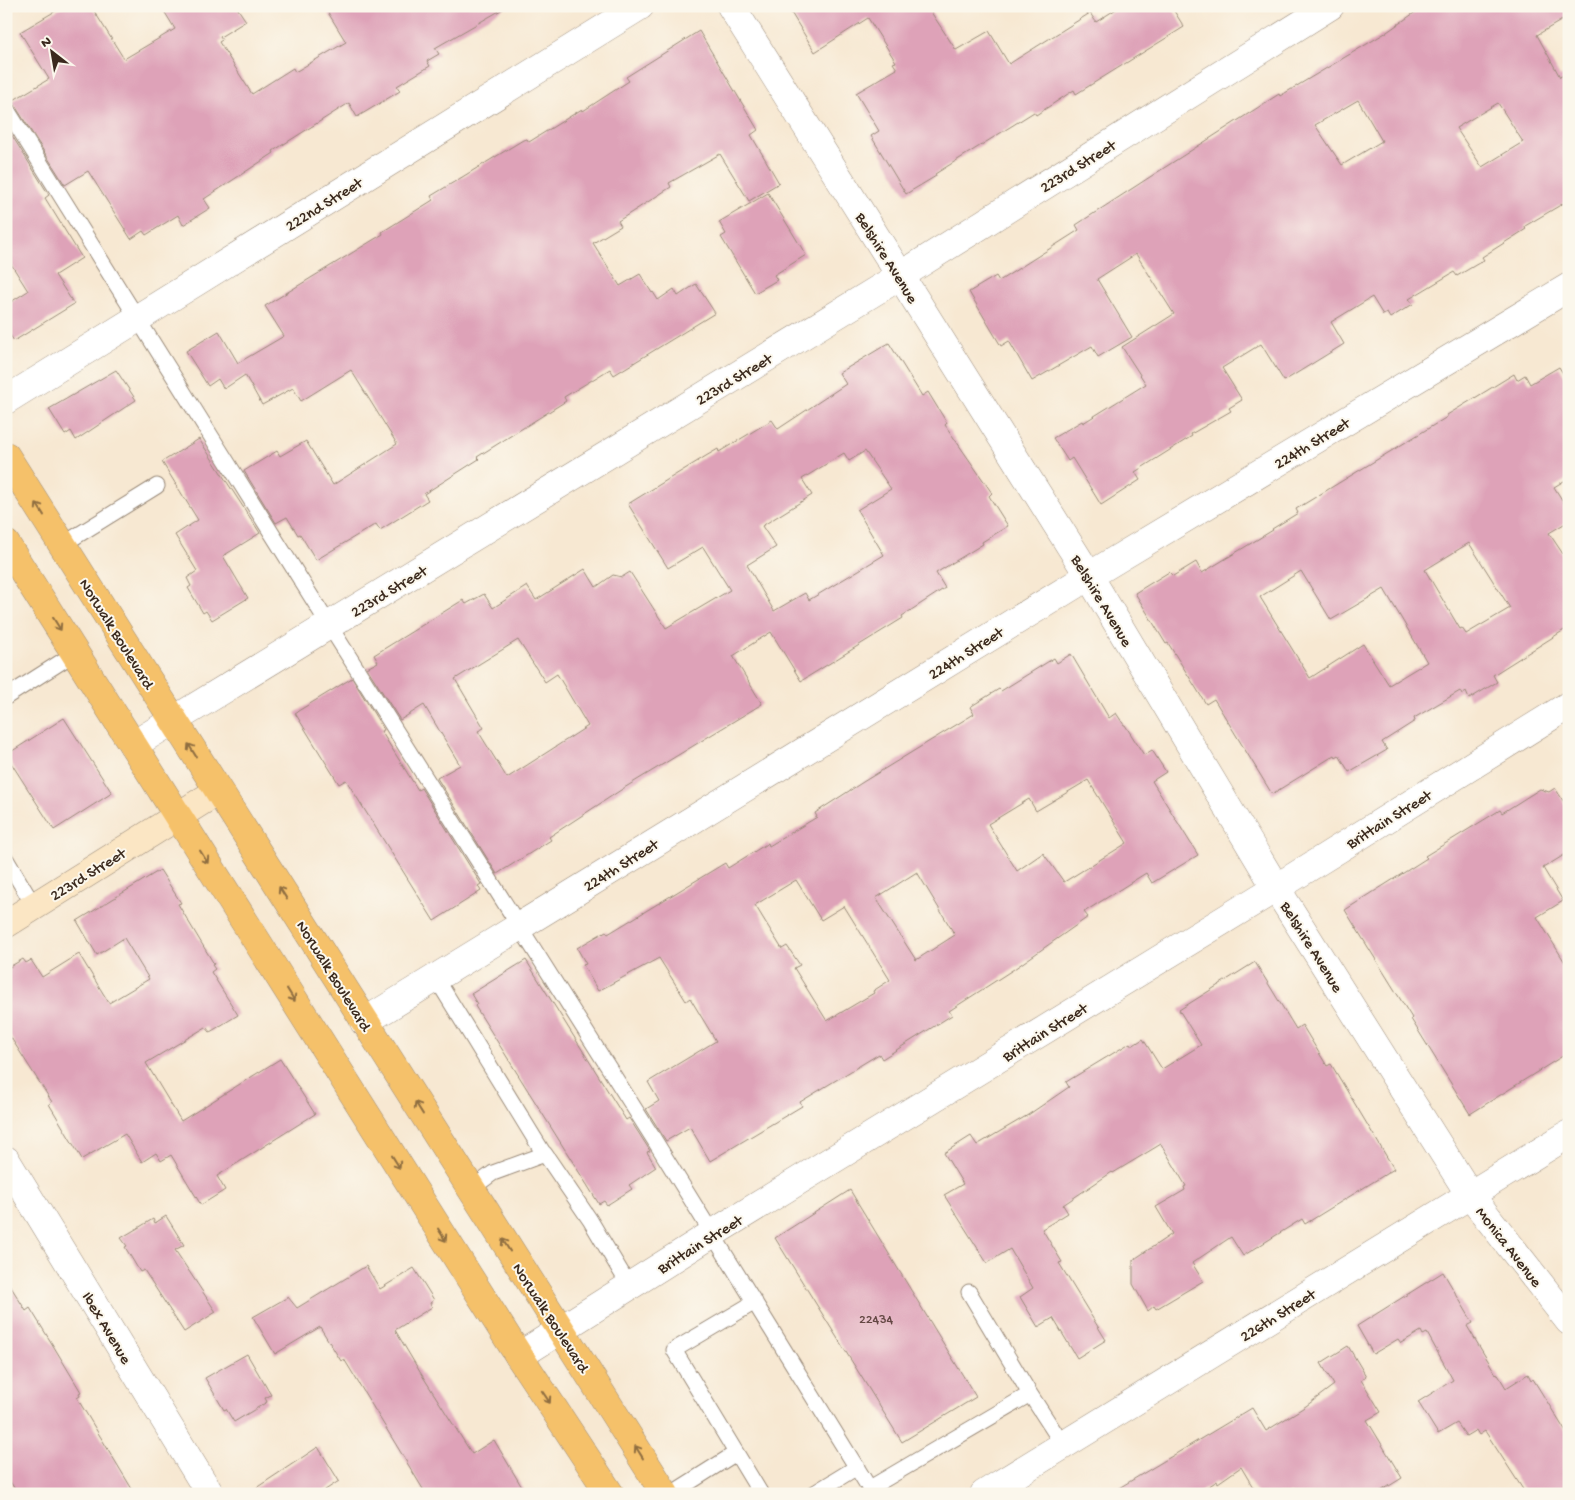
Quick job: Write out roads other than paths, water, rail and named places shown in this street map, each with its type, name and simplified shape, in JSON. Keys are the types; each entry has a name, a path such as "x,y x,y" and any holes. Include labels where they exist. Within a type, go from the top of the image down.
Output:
{"main road":[{"name":"Norwalk Boulevard","path":"6,456 665,1494"},
{"path":"6,544 519,1356 610,1494"}],"street":[{"name":"222nd Street","path":"6,400 640,6"},
{"name":"Belshire Avenue","path":"732,6 1089,576 1276,888 1470,1196"},
{"name":"223rd Street","path":"133,746 900,276 1330,6"},
{"name":"224th Street","path":"364,1022 1089,576 1569,287"},
{"name":"Brittain Street","path":"519,1356 712,1234 1276,888 1569,705"},
{"name":"223rd Street","path":"6,924 218,791"},
{"name":"226th Street","path":"984,1494 1569,1134"},
{"name":"Ibex Avenue","path":"6,1160 210,1494"},
{"name":"Monica Avenue","path":"1470,1196 1569,1321"}],"lane":[{"path":"6,108 872,1491 1030,1394"},
{"path":"62,545 157,486"},
{"path":"6,697 75,653"},
{"path":"6,859 34,906"},
{"path":"436,978 544,1154 590,1220 630,1287"},
{"path":"470,1189 494,1173 544,1154"},
{"path":"969,1292 1063,1445"},
{"path":"754,1302 674,1350 761,1494"},
{"path":"671,1494 736,1452"},
{"path":"813,1494 857,1467"}]}
